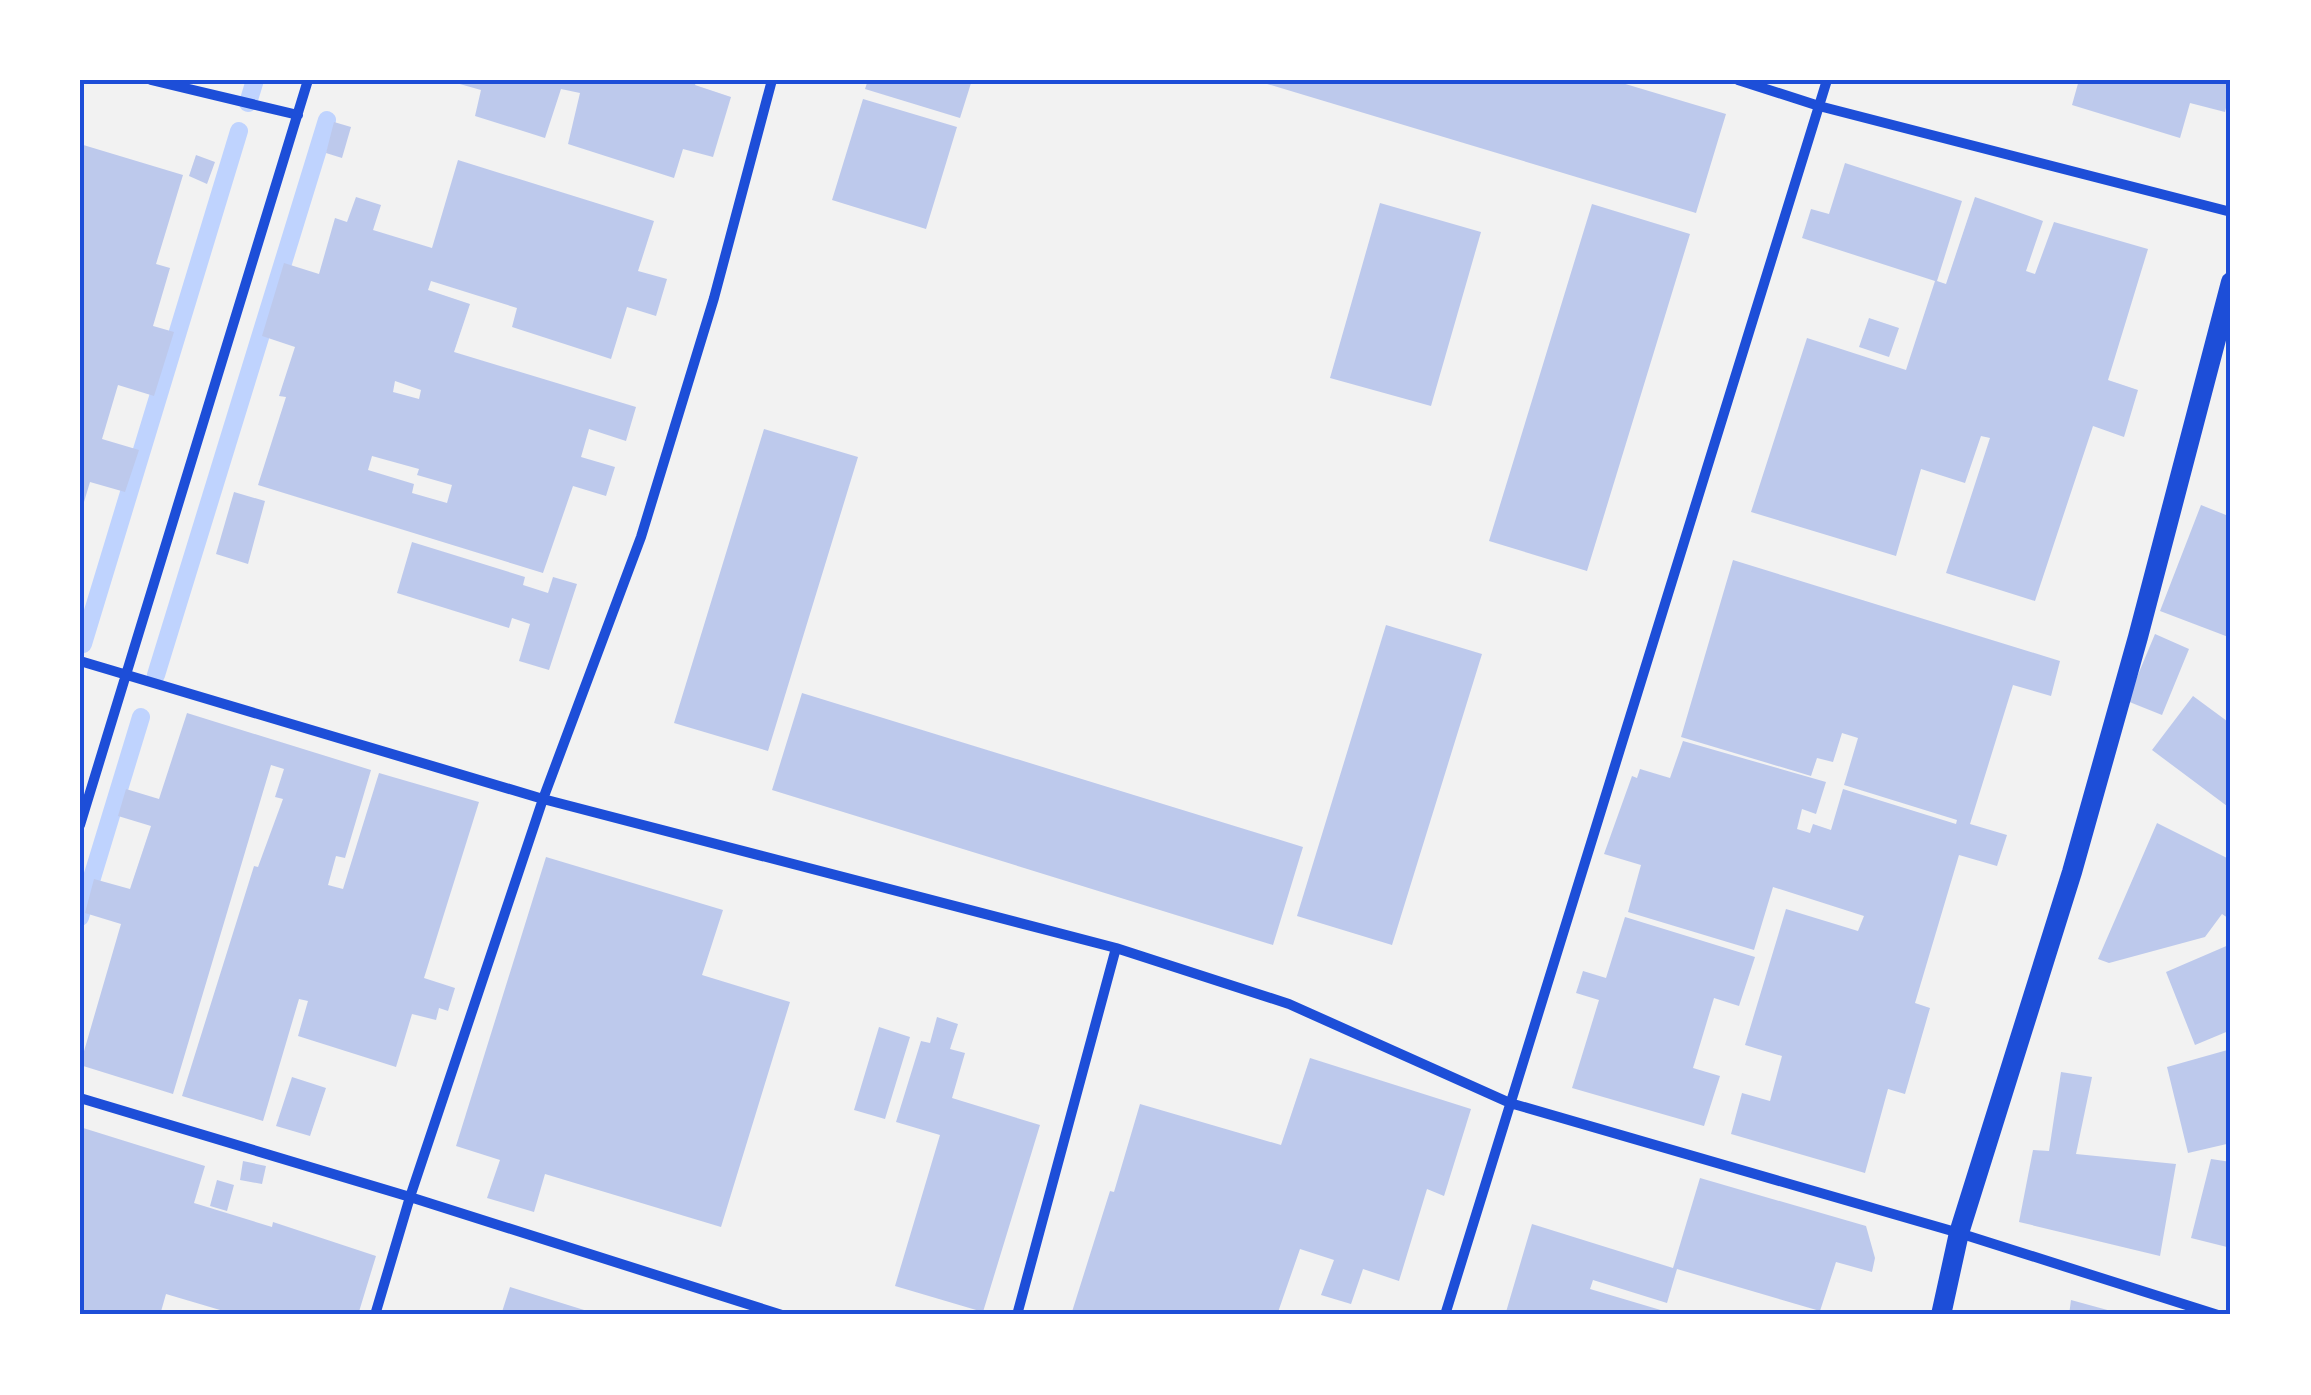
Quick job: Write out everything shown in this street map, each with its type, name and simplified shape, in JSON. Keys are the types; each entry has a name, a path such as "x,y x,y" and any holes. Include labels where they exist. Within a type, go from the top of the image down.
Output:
{"main road":[{"path":"1941,1315 1959,1232 2078,854 2231,282"}],"street":[{"path":"151,80 298,115"},
{"path":"80,824 308,80"},
{"path":"374,1315 543,799 640,537 714,298 772,80"},
{"path":"1738,80 1819,106 2231,212"},
{"path":"1446,1315 1827,80"},
{"path":"80,661 543,799 1116,948 1288,1004 1510,1104 1959,1232 2218,1315"},
{"path":"1017,1315 1116,948"},
{"path":"80,1098 782,1315"}],"building":[{"path":"697,80 695,85 731,97 713,157 683,149 674,178 568,144 580,93 561,89 545,138 475,116 481,90 449,81"},
{"path":"868,80 972,80 960,118 865,89"},
{"path":"1254,80 1612,80 1726,114 1696,213"},
{"path":"2079,80 2231,80 2231,88 2225,112 2190,103 2180,138 2072,105"},
{"path":"863,99 957,127 926,229 832,200"},
{"path":"334,122 351,127 342,158 326,153"},
{"path":"80,144 183,175 156,264 170,268 153,326 174,332 154,396 118,385 102,439 139,450 125,492 90,482 81,512"},
{"path":"196,155 215,162 207,184 189,176"},
{"path":"458,160 654,221 638,271 667,279 656,316 627,307 611,359 512,327 517,308 431,281 428,290 470,304 454,352 636,407 626,441 589,429 581,457 615,467 606,496 573,486 543,573 258,485 286,397 279,396 295,347 262,336 284,263 319,274 335,218 347,222 356,197 381,205 373,230 432,248","holes":["395,381 421,390 419,399 393,392","372,456 419,469 417,475 452,485 447,503 412,493 414,484 368,470"]},
{"path":"1845,163 1962,201 1937,281 1946,284 1975,197 2043,221 2026,271 2035,274 2054,222 2148,249 2108,380 2138,390 2124,437 2093,426 2035,601 1946,573 1990,438 1981,436 1965,483 1921,469 1896,556 1751,512 1807,338 1906,370 1935,281 1802,238 1811,209 1829,214"},
{"path":"1380,203 1481,232 1431,406 1330,378"},
{"path":"1592,204 1690,234 1587,571 1489,541"},
{"path":"1869,318 1899,328 1889,357 1859,347"},
{"path":"764,429 858,457 768,751 674,723"},
{"path":"234,492 265,501 248,564 216,554"},
{"path":"2201,505 2231,517 2231,638 2160,611"},
{"path":"412,542 525,577 523,585 548,593 553,577 577,584 549,670 519,661 530,624 512,618 509,628 397,593"},
{"path":"1733,560 2060,661 2051,696 2013,685 1970,824 2007,835 1997,866 1959,855 1915,1003 1930,1008 1905,1094 1888,1089 1865,1173 1731,1134 1742,1093 1770,1101 1782,1056 1745,1045 1786,909 1858,931 1864,916 1773,887 1754,950 1628,912 1641,865 1604,854 1632,776 1637,778 1640,769 1670,778 1683,741 1826,782 1816,814 1802,809 1797,829 1810,833 1813,824 1831,830 1843,789 1956,824 1957,820 1844,785 1858,738 1842,733 1833,762 1817,758 1811,776 1681,737"},
{"path":"1386,625 1482,654 1392,945 1297,916"},
{"path":"2155,634 2189,649 2162,715 2127,701"},
{"path":"802,693 1303,847 1273,945 772,790"},
{"path":"2193,696 2231,724 2231,809 2152,750"},
{"path":"187,713 371,770 345,858 336,856 328,885 343,889 379,773 479,802 424,978 455,988 448,1011 439,1008 436,1020 412,1014 396,1067 298,1036 308,1001 299,999 263,1121 182,1096 254,866 258,867 283,799 275,797 284,769 271,765 173,1094 80,1065 121,924 85,913 94,879 130,889 151,826 118,816 126,789 159,799"},
{"path":"2157,823 2231,860 2231,920 2222,914 2205,937 2109,963 2098,959"},
{"path":"546,857 723,910 702,975 790,1002 721,1227 545,1174 534,1212 487,1198 500,1160 456,1146"},
{"path":"1625,917 1755,957 1739,1006 1714,998 1693,1068 1720,1076 1704,1126 1572,1088 1599,1000 1576,993 1583,971 1606,978"},
{"path":"2231,944 2231,1030 2195,1045 2166,972"},
{"path":"937,1017 958,1024 950,1049 965,1053 952,1098 1040,1125 983,1312 895,1286 940,1135 896,1122 921,1041 930,1043"},
{"path":"879,1027 910,1037 885,1119 854,1110"},
{"path":"2231,1049 2231,1143 2188,1153 2167,1067"},
{"path":"1310,1058 1471,1109 1444,1196 1427,1189 1399,1281 1363,1269 1351,1304 1321,1295 1334,1260 1300,1249 1277,1315 1071,1315 1140,1104 1281,1145"},
{"path":"2061,1072 2092,1077 2076,1154 2176,1164 2160,1256 2019,1222 2033,1150 2049,1151"},
{"path":"292,1077 326,1088 310,1136 276,1126"},
{"path":"80,1127 205,1166 194,1203 272,1227 273,1222 376,1256 358,1315 237,1315 166,1294 160,1315 94,1315 80,1311"},
{"path":"2211,1159 2231,1162 2231,1248 2191,1238"},
{"path":"243,1161 266,1166 262,1184 240,1180"},
{"path":"1700,1178 1866,1226 1875,1258 1872,1272 1836,1262 1820,1311 1677,1269 1667,1303 1593,1280 1590,1289 1664,1311 1663,1315 1506,1312 1532,1224 1673,1268"},
{"path":"217,1180 234,1185 227,1211 210,1206"},
{"path":"510,1287 597,1314 597,1315 501,1315"},
{"path":"2071,1300 2122,1314 2122,1315 2069,1315"}],"waterway":[{"path":"248,103 255,80"},
{"path":"156,675 327,120"},
{"path":"83,644 239,131"},
{"path":"80,917 141,717"}]}
